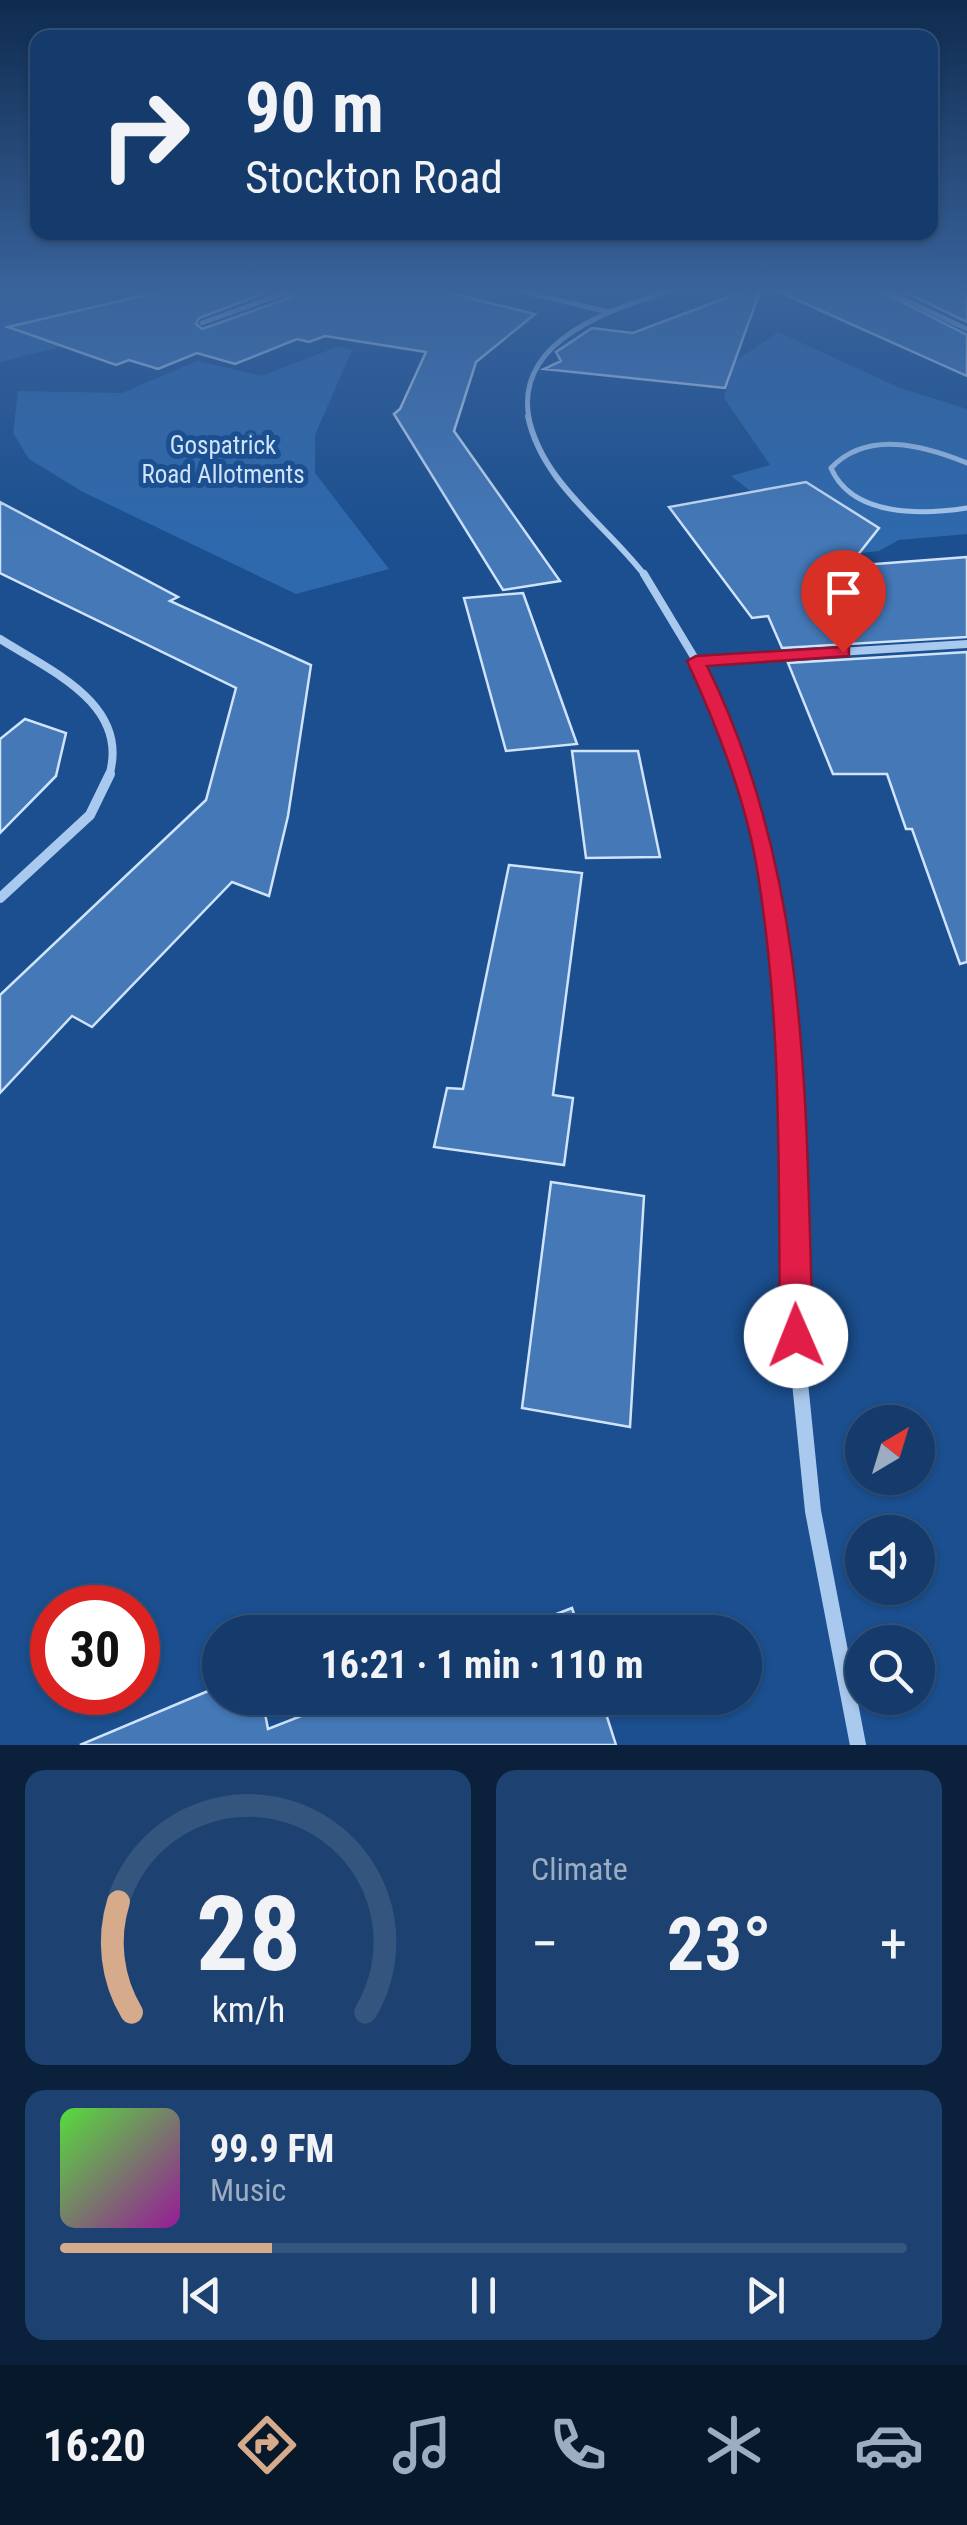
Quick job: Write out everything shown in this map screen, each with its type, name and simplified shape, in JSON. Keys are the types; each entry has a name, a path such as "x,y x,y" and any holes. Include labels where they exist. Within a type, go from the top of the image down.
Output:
{"street":[{"path":"537,372 528,393 531,433 558,477 647,577 696,661 724,718 767,860 790,1049 797,1372 813,1507 858,1745"},
{"path":"0,639 94,703 110,732 112,763 106,796 76,832 0,898"},
{"path":"696,661 967,644"}],"lane":[{"path":"967,463 927,450 883,446 847,452 830,468 840,486 874,504 921,512 967,508"}],"green space":[{"name":"Gospatrick Road Allotments","path":"170,372 262,376 271,372 342,372 315,435 315,473 389,569 296,594 83,492 29,459 13,433 18,391 122,393"},
{"path":"732,372 866,372 900,388 967,409 967,534 899,540 879,551 835,556 731,476 770,465 724,398"}],"building":[{"path":"417,372 473,372 454,431 560,581 503,590 394,414"},
{"path":"577,372 731,372 725,388"},
{"path":"806,482 879,528 849,566 967,557 967,637 782,648 768,616 752,618 669,507"},
{"path":"0,502 178,597 170,601 311,665 288,816 269,896 232,882 92,1027 72,1016 0,1093 0,995 206,800 236,688 0,573"},
{"path":"523,593 577,744 506,751 464,598"},
{"path":"967,652 967,962 960,964 912,829 906,829 887,774 833,774 788,663"},
{"path":"25,719 66,733 56,776 0,833 0,739"},
{"path":"572,751 638,751 660,857 586,858"},
{"path":"509,865 582,873 553,1095 573,1098 564,1165 434,1147 447,1088 463,1089"},
{"path":"551,1182 644,1196 630,1427 522,1408"},
{"path":"572,1608 574,1615 554,1615"},
{"path":"202,1694 202,1715 265,1715 268,1729 304,1715 606,1715 616,1745 80,1745 151,1715 160,1715 160,1711"}],"route":[{"path":"796,1336 790,1049 767,860 724,718 696,661 843,652"}]}
